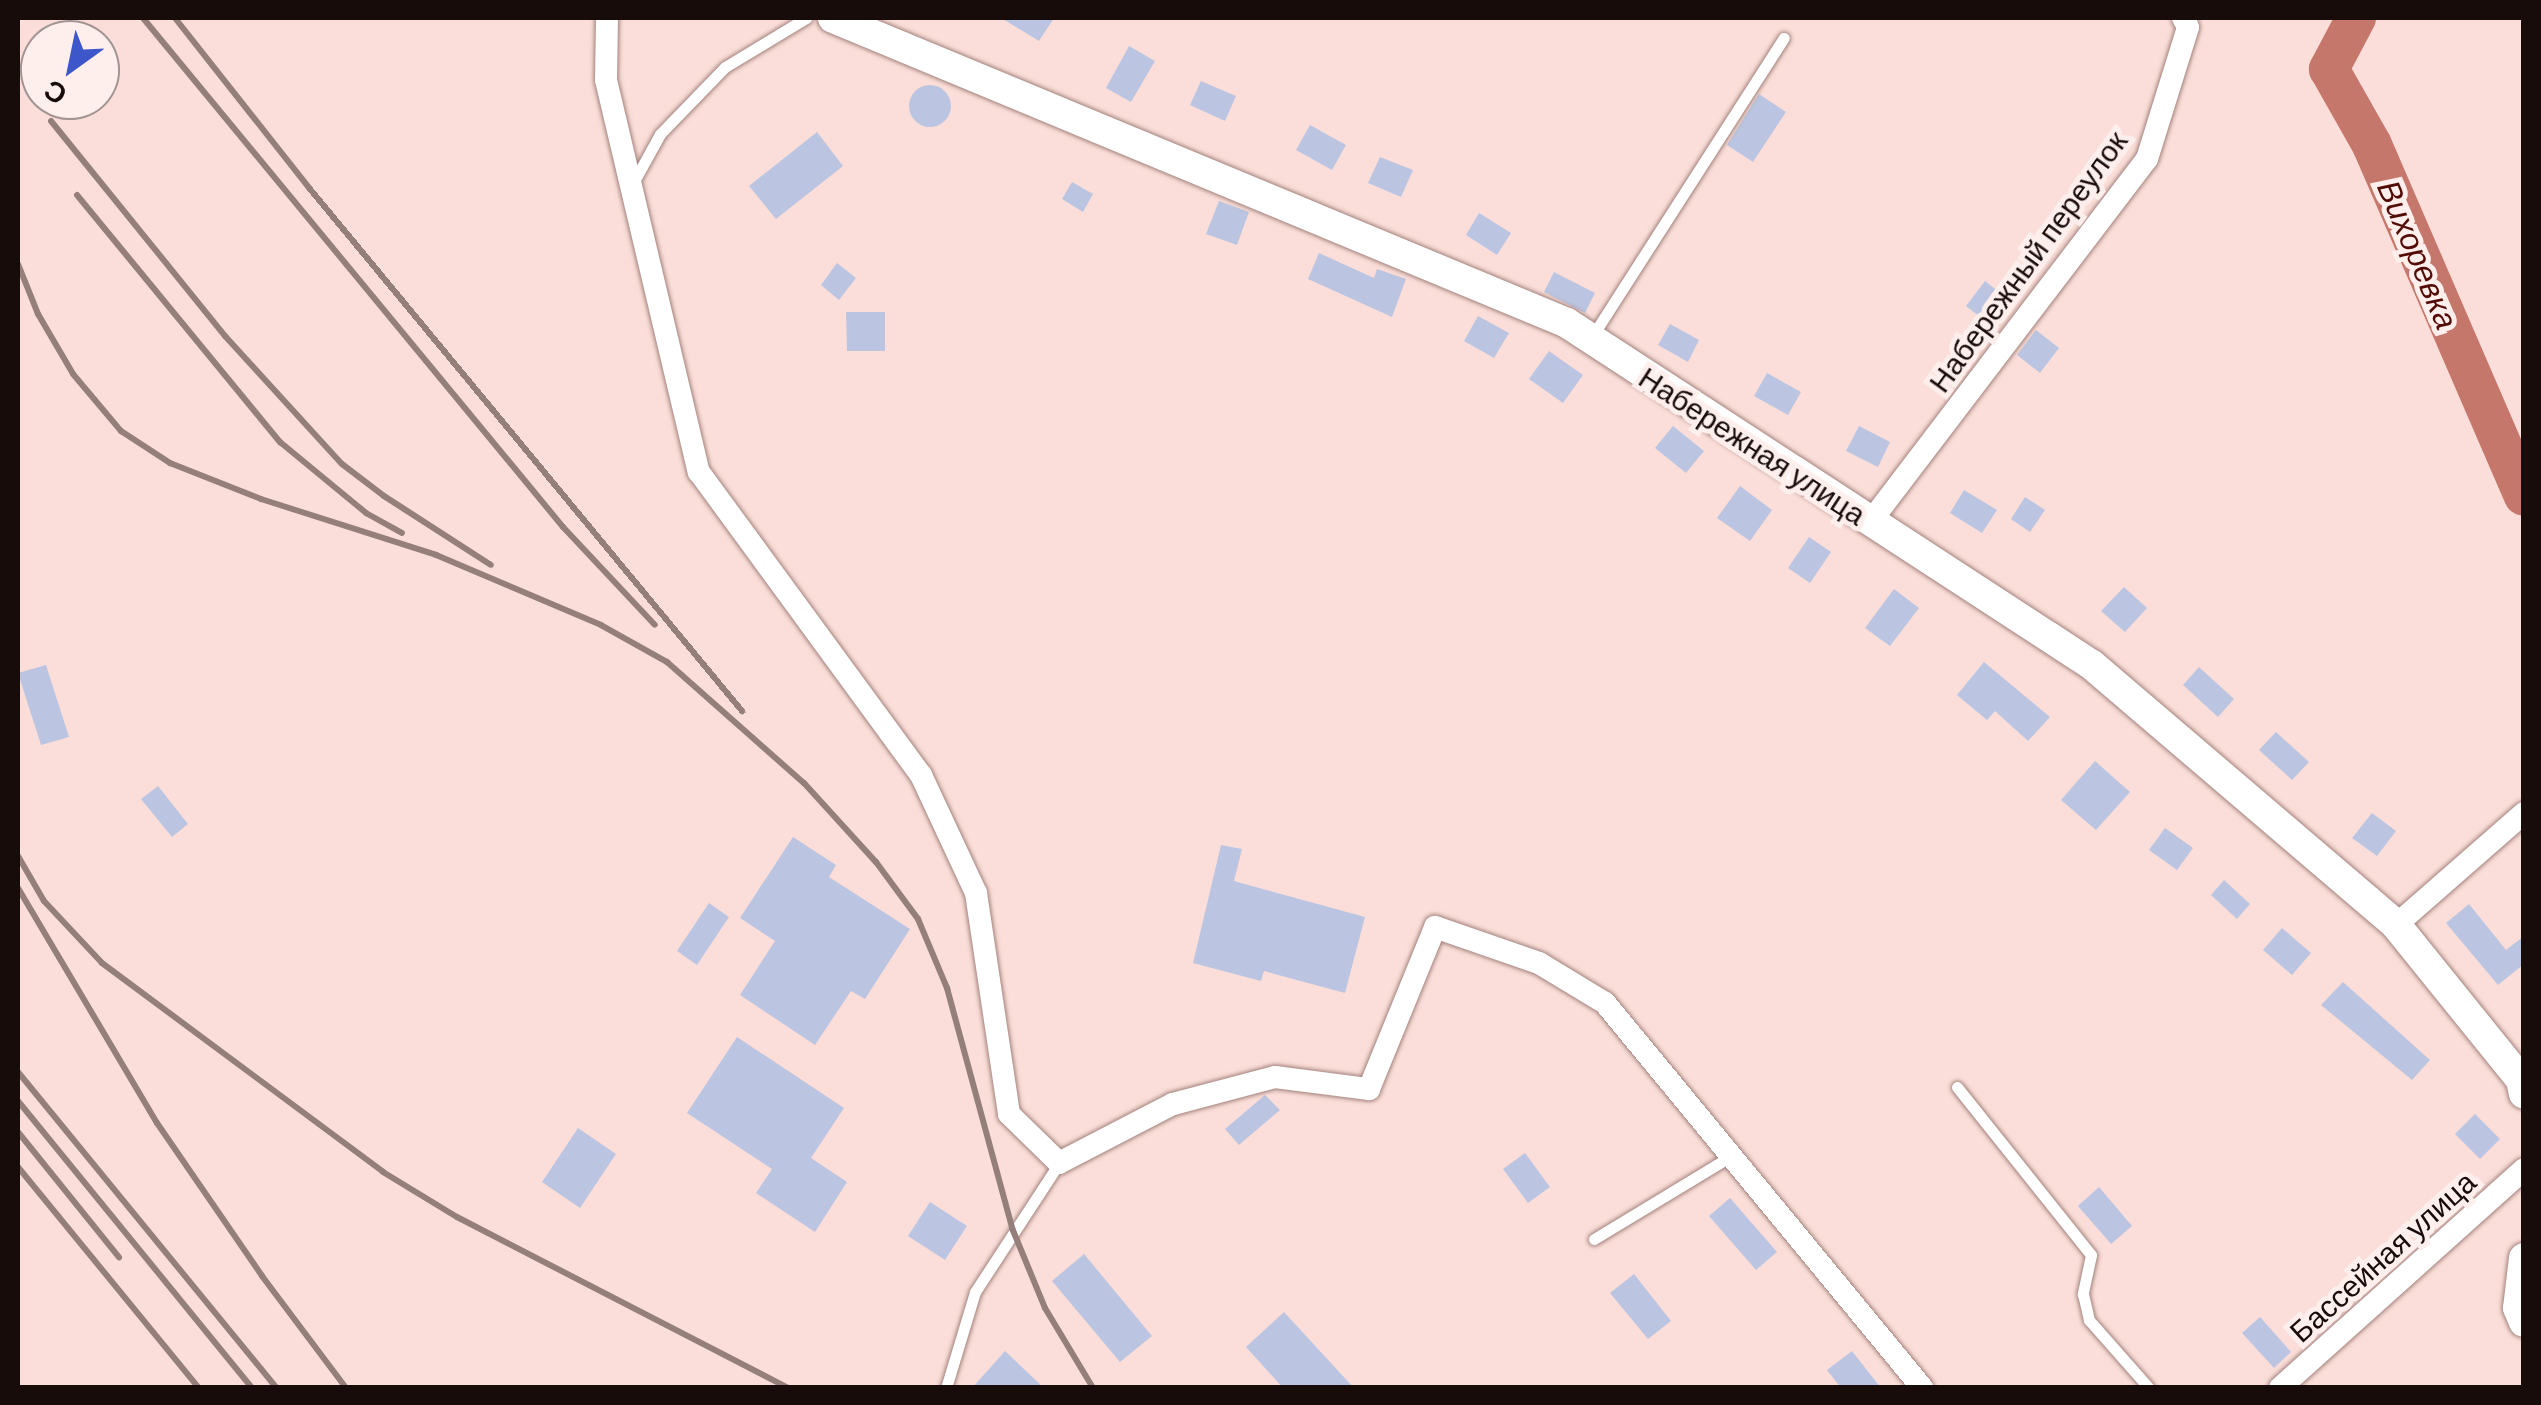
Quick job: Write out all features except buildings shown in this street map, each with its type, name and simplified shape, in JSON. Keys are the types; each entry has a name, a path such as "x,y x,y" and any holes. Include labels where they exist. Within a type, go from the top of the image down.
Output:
{"street":[{"path":"607,18 606,80 699,472 920,775 976,892 1009,1114 1059,1163 1173,1104 1275,1077 1369,1089 1436,927 1539,963 1605,1003 1922,1388"},
{"name":"Набережная улица","path":"833,18 1566,323 2092,664 2396,925 2521,1080 2524,1094"},
{"name":"Набережный переулок","path":"1871,521 2147,158 2188,28 2183,18"},
{"path":"2396,925 2524,813"},
{"name":"Бассейная улица","path":"2280,1388 2524,1168"},
{"path":"2524,1258 2518,1308 2524,1322"}],"lane":[{"path":"633,182 660,134 725,68 806,18"},
{"path":"1591,339 1784,38"},
{"path":"1957,1087 2091,1255 2082,1294 2089,1320 2149,1388"},
{"path":"1594,1239 1730,1156"},
{"path":"946,1388 974,1292 1059,1163"}],"waterway":[{"name":"Вихоревка","path":"2356,18 2329,69 2372,145 2524,496"}],"railway":[{"path":"143,18 563,527 655,625"},
{"path":"175,18 310,189 742,711"},
{"path":"51,121 225,336 342,464 491,565"},
{"path":"77,195 280,442 366,513 402,533"},
{"path":"18,264 38,314 73,374 121,431 170,463 261,499 436,555 601,625 667,662 804,783 876,862 918,919 947,988 1012,1228 1045,1308 1093,1388"},
{"path":"18,856 44,901 102,963 383,1172 457,1217 788,1388"},
{"path":"18,888 157,1123 262,1276 346,1388"},
{"path":"18,1072 277,1388"},
{"path":"18,1101 252,1388"},
{"path":"18,1132 119,1257"},
{"path":"18,1167 199,1388"}]}
